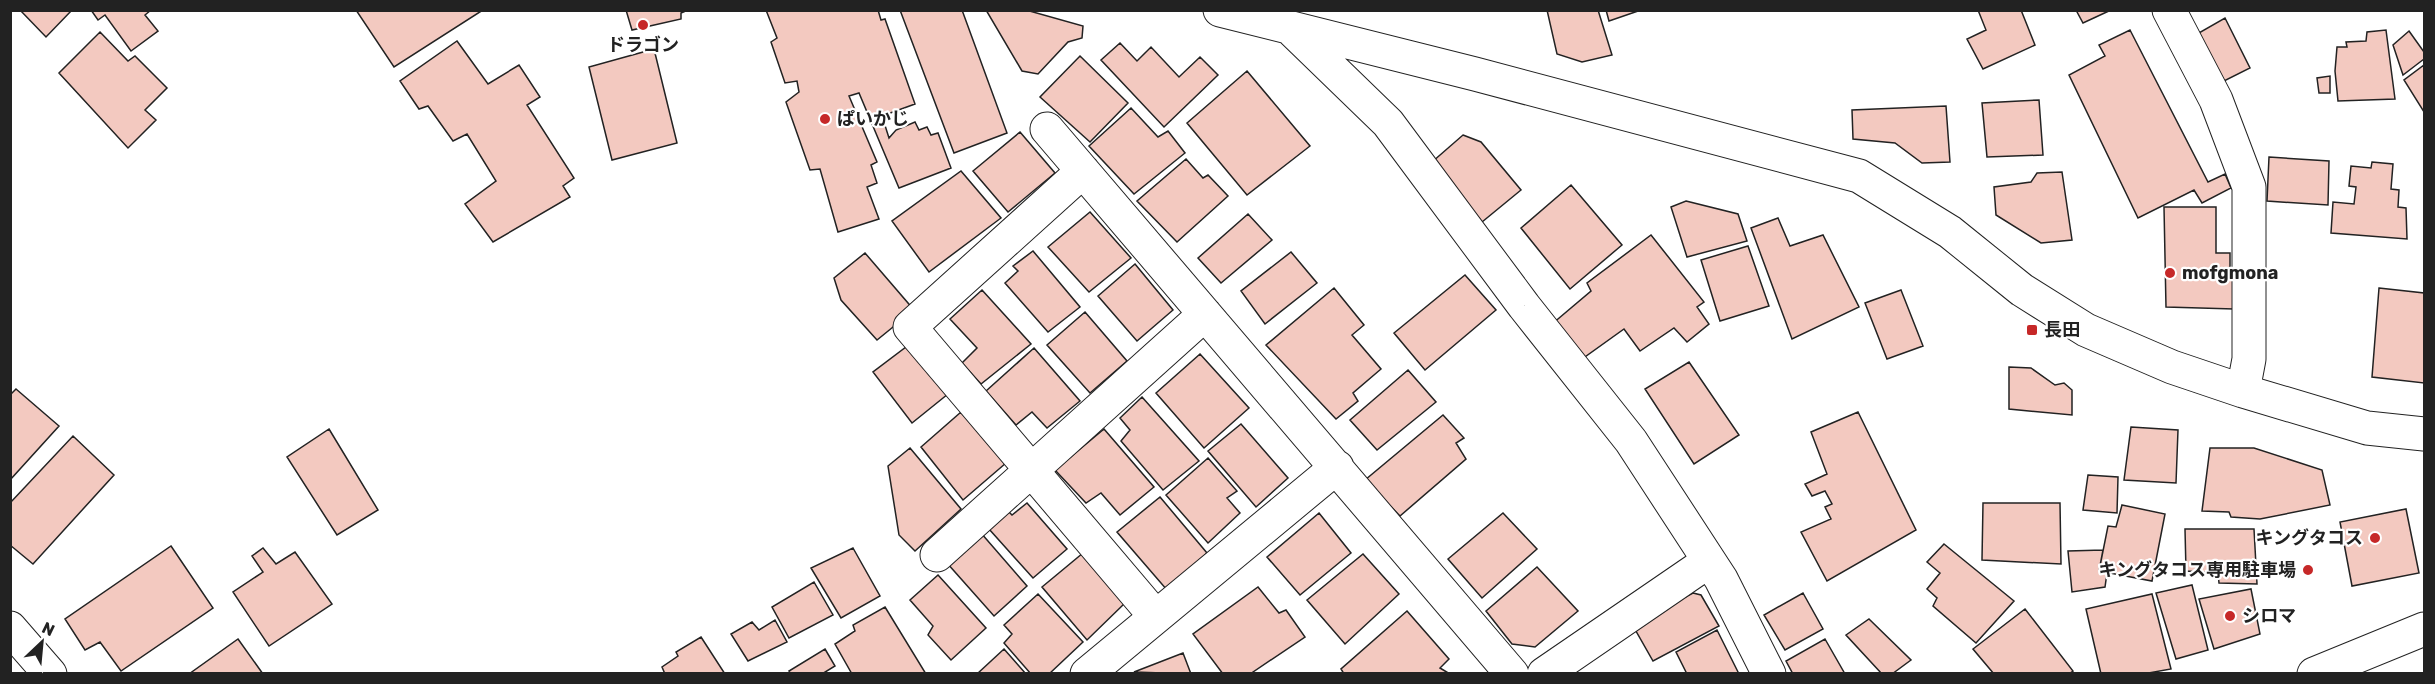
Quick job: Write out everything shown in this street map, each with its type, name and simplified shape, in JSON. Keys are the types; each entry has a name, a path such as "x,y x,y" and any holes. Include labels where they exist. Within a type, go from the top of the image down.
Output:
{"main road":[{"path":"1220,10 1284,20 1475,74 1859,176 1950,232 2022,290 2086,330 2172,367 2243,392 2367,428 2424,454"},
{"path":"2169,10 2216,100 2249,188 2249,359 2243,392"},
{"path":"1284,20 1388,123 1524,306 1631,441 1721,579 1768,674"},
{"path":"1047,129 1512,674"},
{"path":"1083,171 910,327 1156,617"},
{"path":"937,555 1205,314"},
{"path":"2367,428 2424,434"},
{"path":"1087,674 1336,467"},
{"path":"1544,674 1708,561"},
{"path":"10,628 50,674"},
{"path":"2313,674 2424,629"}],"building":[{"path":"20,10 72,10 46,37"},
{"path":"91,10 151,10 145,15 158,31 131,51 105,15 98,20"},
{"path":"356,10 483,10 394,67"},
{"name":"ドラゴン","path":"626,10 688,10 681,13 681,19 632,30"},
{"name":"ぱいかじ","path":"766,10 878,10 881,20 885,19 915,104 882,116 889,138 896,130 915,122 919,130 927,127 931,135 938,133 951,168 899,188 859,93 849,96 877,162 871,165 877,183 867,187 879,219 838,232 820,169 810,170 786,102 799,92 797,81 785,83 771,42 777,38"},
{"path":"900,10 962,10 1007,133 954,153"},
{"path":"986,10 1026,10 1083,26 1082,38 1068,42 1038,74 1022,71"},
{"path":"1547,10 1598,10 1612,55 1582,62 1557,54"},
{"path":"1606,10 1641,10 1609,21"},
{"path":"1978,10 2021,10 2035,45 1983,69 1967,39 1986,30"},
{"path":"2076,10 2111,10 2083,23"},
{"path":"2225,18 2250,68 2222,82 2197,34"},
{"path":"2130,30 2208,182 2225,174 2231,188 2202,203 2194,190 2138,218 2069,75 2105,56 2099,45"},
{"path":"2386,30 2395,99 2338,101 2335,71 2337,47 2347,47 2346,42 2366,41 2367,32"},
{"path":"2409,31 2424,52 2424,59 2403,75 2393,45"},
{"path":"100,32 128,61 135,56 167,88 145,110 156,120 128,148 59,73"},
{"path":"457,41 488,84 519,65 540,97 527,105 574,178 563,186 570,197 493,242 465,204 496,181 467,134 453,141 428,106 419,109 400,81"},
{"path":"1120,43 1137,61 1151,47 1179,77 1200,57 1218,75 1164,127 1101,60"},
{"path":"654,49 677,143 612,160 589,67"},
{"path":"1080,56 1128,103 1090,142 1040,97"},
{"path":"2424,65 2424,112 2404,80"},
{"path":"1247,71 1310,146 1247,195 1187,123"},
{"path":"2330,76 2330,93 2319,93 2317,78"},
{"path":"2039,100 2043,155 1987,157 1982,103"},
{"path":"1946,106 1950,162 1922,163 1895,143 1853,139 1852,110"},
{"path":"1131,108 1158,137 1168,131 1185,153 1134,194 1089,146"},
{"path":"1020,132 1055,173 1008,212 973,171"},
{"path":"1463,135 1481,142 1521,190 1482,222 1432,162"},
{"path":"2269,157 2329,161 2328,205 2267,201"},
{"path":"1186,159 1203,178 1208,175 1228,196 1177,242 1137,201"},
{"path":"2372,162 2393,164 2391,189 2399,190 2398,207 2406,208 2407,239 2331,233 2333,202 2354,204 2356,187 2349,186 2351,166 2371,168"},
{"path":"961,171 1001,218 929,272 892,221"},
{"path":"2062,172 2072,240 2041,243 1996,215 1994,187 2031,182 2037,173"},
{"path":"1571,185 1622,245 1570,289 1521,228"},
{"path":"1686,201 1738,214 1747,241 1687,257 1671,207"},
{"path":"2164,207 2216,207 2216,253 2230,253 2230,272 2236,272 2234,309 2166,307"},
{"path":"1090,212 1131,258 1089,292 1048,247"},
{"path":"1248,214 1272,240 1221,283 1198,258"},
{"path":"1778,218 1790,246 1823,235 1859,307 1792,339 1751,228"},
{"path":"1651,235 1704,302 1697,307 1709,324 1687,342 1674,328 1640,351 1624,329 1582,359 1552,324 1591,291 1587,283"},
{"path":"1748,246 1769,306 1720,321 1701,260"},
{"path":"1033,251 1080,307 1048,332 1005,283 1018,271 1013,266"},
{"path":"1291,252 1317,283 1265,324 1241,291"},
{"path":"865,253 914,310 877,340 841,300 834,278"},
{"path":"1135,264 1173,310 1137,341 1098,296"},
{"path":"1465,275 1496,310 1425,370 1394,333"},
{"path":"1334,288 1364,325 1352,335 1381,369 1353,393 1358,401 1336,419 1266,345"},
{"path":"2379,288 2424,293 2424,383 2372,377"},
{"path":"982,290 1031,344 981,384 962,363 977,348 950,319"},
{"path":"1901,290 1923,346 1887,359 1865,303"},
{"path":"1085,312 1127,361 1090,393 1047,345"},
{"path":"906,347 948,394 912,423 873,372"},
{"path":"1034,348 1080,401 1047,428 1032,412 1016,425 986,391"},
{"path":"1200,354 1249,408 1204,448 1156,393"},
{"path":"1689,362 1739,435 1694,464 1645,389"},
{"path":"2009,367 2031,368 2055,385 2064,383 2072,390 2072,415 2009,409"},
{"path":"1408,370 1436,402 1377,450 1350,420"},
{"path":"16,389 59,426 10,480 10,395"},
{"path":"1142,397 1199,461 1163,490 1121,441 1130,430 1120,418"},
{"path":"961,412 1006,463 963,500 921,447"},
{"path":"1858,412 1916,530 1827,581 1801,532 1831,519 1825,507 1832,504 1825,491 1812,496 1805,484 1827,474 1811,432"},
{"path":"1443,415 1464,438 1456,443 1466,459 1400,516 1365,480"},
{"path":"1241,424 1288,478 1256,507 1208,451"},
{"path":"2131,427 2178,430 2176,483 2124,480"},
{"path":"329,429 378,510 337,535 287,457"},
{"path":"1104,429 1154,487 1120,515 1101,493 1086,503 1055,470"},
{"path":"73,436 114,475 33,564 10,545 10,503"},
{"path":"910,448 961,509 915,551 899,535 888,466"},
{"path":"2210,448 2254,448 2322,470 2330,505 2260,519 2231,517 2229,512 2202,511"},
{"path":"1208,458 1237,491 1227,498 1240,513 1208,543 1166,495"},
{"path":"2088,475 2118,477 2117,513 2083,510"},
{"path":"1160,497 1207,553 1167,590 1117,532"},
{"path":"1027,503 1067,549 1033,578 989,529 1008,511 1012,515"},
{"path":"1983,503 2060,503 2061,564 1982,560"},
{"path":"2122,505 2165,514 2152,581 2099,571 2108,526 2116,527"},
{"path":"2406,509 2419,573 2352,586 2340,522"},
{"path":"1319,513 1351,553 1300,595 1267,557"},
{"path":"1503,513 1537,549 1482,598 1448,559"},
{"path":"2185,529 2254,529 2257,584 2219,583 2218,573 2186,571"},
{"path":"981,533 1027,586 994,616 947,563"},
{"path":"1944,544 2014,601 1976,643 1933,606 1937,598 1927,589 1940,573 1927,562"},
{"path":"171,546 213,608 121,671 100,642 85,650 65,619"},
{"path":"263,548 276,564 295,552 332,604 269,646 233,592 263,572 252,556"},
{"path":"853,548 880,596 841,618 811,568"},
{"path":"2103,550 2099,571 2107,573 2105,587 2072,592 2068,551"},
{"path":"1083,553 1125,603 1087,640 1042,587"},
{"path":"1363,554 1399,594 1345,644 1307,600"},
{"path":"1537,567 1578,611 1535,647 1512,644 1486,611"},
{"path":"938,575 986,628 951,660 928,635 933,626 910,600"},
{"path":"814,582 833,615 789,638 772,607"},
{"path":"2192,585 2208,650 2176,659 2156,593"},
{"path":"1258,587 1279,613 1286,610 1305,637 1250,674 1223,674 1193,634"},
{"name":"シロマ","path":"2251,589 2260,634 2214,649 2199,599"},
{"path":"1693,593 1701,595 1719,626 1653,661 1632,624"},
{"path":"1803,593 1823,629 1785,650 1764,615"},
{"path":"1038,594 1083,642 1049,674 1031,674 1004,643 1012,634 1004,625"},
{"path":"2152,594 2171,669 2143,674 2101,674 2086,609"},
{"path":"885,607 926,674 852,674 835,644 855,631 853,625"},
{"path":"2025,609 2073,671 2069,674 1994,674 1973,649"},
{"path":"1407,611 1449,659 1440,668 1450,674 1344,674 1341,669"},
{"path":"1869,619 1911,660 1892,674 1882,674 1846,635"},
{"path":"775,620 787,642 748,661 731,634 752,622 759,630"},
{"path":"1717,630 1739,674 1687,674 1676,652"},
{"path":"701,637 725,674 665,674 662,667 678,656 676,652"},
{"path":"238,639 263,674 189,674"},
{"path":"1825,639 1845,674 1793,674 1786,661"},
{"path":"825,649 835,666 822,674 791,674 789,671"},
{"path":"1004,649 1026,674 977,674"},
{"path":"1183,653 1191,674 1134,672"}],"place":[{"name":"ドラゴン","path":"643,25"},
{"name":"ぱいかじ","path":"825,119"},
{"name":"mofgmona","path":"2170,273"},
{"name":"長田","path":"2032,330"},
{"name":"キングタコス","path":"2375,538"},
{"name":"キングタコス専用駐車場","path":"2308,570"},
{"name":"シロマ","path":"2230,616"}]}
